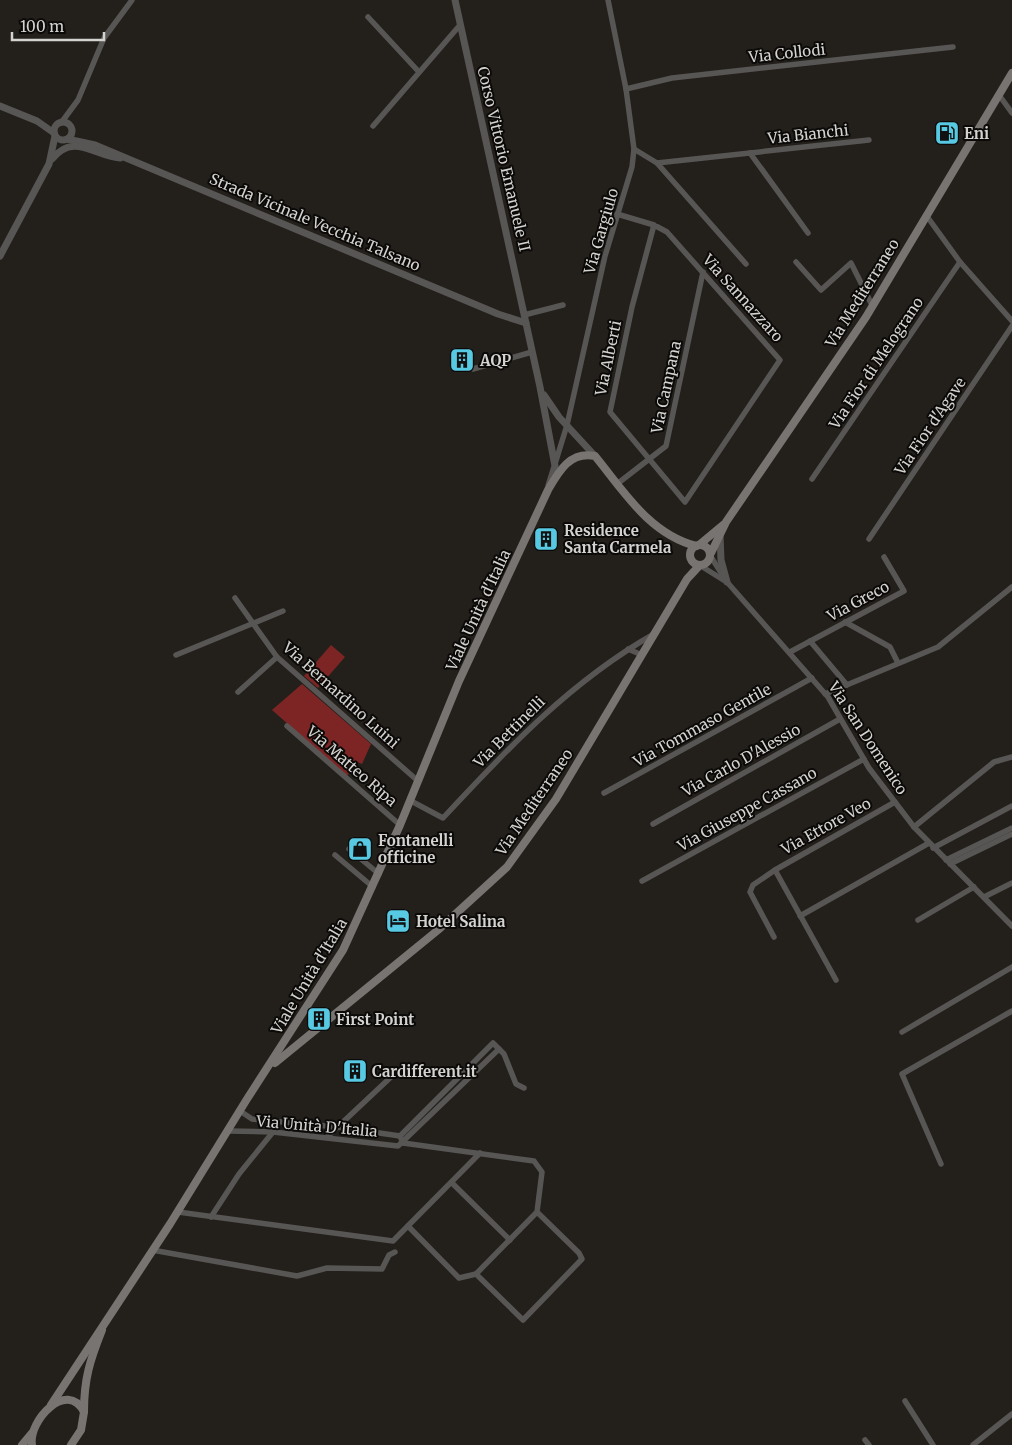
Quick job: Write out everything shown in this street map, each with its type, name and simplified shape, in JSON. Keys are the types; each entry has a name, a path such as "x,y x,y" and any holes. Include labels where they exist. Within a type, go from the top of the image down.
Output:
{"main road":[{"name":"Via Mediterraneo","path":"726,522 872,305 1012,73"},
{"name":"Viale Unità d'Italia","path":"22,1445 51,1405 178,1212 240,1110 270,1068 343,950 379,874 459,682 548,490 558,474 572,459 584,454 595,456"},
{"path":"595,456 646,517 680,541 705,546 711,555"},
{"path":"726,522 708,563 700,566 693,563 690,557 691,550 726,522"},
{"name":"Via Mediterraneo","path":"270,1068 438,930 507,867 556,799 687,580 700,566"},
{"path":"297,1025 301,1032 311,1034"},
{"name":"Viale Unità d'Italia","path":"71,1445 81,1430 84,1412 84,1383 90,1361 108,1317"},
{"path":"51,1405 57,1401 70,1400 81,1406 84,1412"},
{"name":"Viale Unità d'Italia","path":"32,1445 34,1430"}],"street":[{"path":"49,164 54,134 78,100 104,38 132,0"},
{"name":"Corso Vittorio Emanuele II","path":"455,0 540,387"},
{"name":"Via Gargiulo","path":"555,466 567,425 605,256 632,166 634,150 626,89 608,0"},
{"path":"368,17 419,72"},
{"path":"373,126 460,25"},
{"name":"Via Collodi","path":"626,89 672,78 953,47"},
{"path":"999,95 1012,112"},
{"path":"0,106 37,121 54,134 66,139 95,145"},
{"path":"37,121 66,124 71,130 95,145"},
{"path":"0,256 49,164 71,130"},
{"name":"Via Bianchi","path":"657,163 869,140"},
{"name":"Strada Vicinale Vecchia Talsano","path":"95,145 498,314 526,323"},
{"path":"55,156 68,147 78,146 112,157 128,158"},
{"path":"634,150 657,163 746,264"},
{"name":"Via Bianchi","path":"750,153 808,233"},
{"name":"Via Sannazzaro","path":"618,214 654,225 667,232 780,360 685,502"},
{"path":"926,215 960,262 1012,321"},
{"name":"Via Alberti","path":"654,225 644,256 610,412 685,502"},
{"path":"796,262 821,290 851,263 872,305"},
{"name":"Via Fior di Melograno","path":"812,479 960,262"},
{"name":"Via Campana","path":"617,484 666,446 703,272"},
{"path":"524,315 563,305"},
{"name":"Via Fior d'Agave","path":"869,539 1012,326"},
{"path":"473,369 532,352"},
{"path":"540,387 549,406 595,456"},
{"path":"540,387 555,466 548,490"},
{"path":"720,534 721,560 728,582"},
{"name":"Via San Domenico","path":"711,555 728,582 825,694 864,759 914,827 1012,926"},
{"name":"Via Greco","path":"790,652 904,591 884,556"},
{"name":"Via San Domenico","path":"700,566 728,582"},
{"path":"825,694 938,646 1012,587"},
{"name":"Via Bernardino Luini","path":"235,598 278,657 418,781"},
{"path":"176,655 283,611"},
{"path":"845,622 890,647 898,663"},
{"name":"Via Bettinelli","path":"411,800 443,818 502,754 570,692 628,649 655,633"},
{"path":"810,640 847,685"},
{"path":"628,649 642,655"},
{"path":"238,692 278,657"},
{"name":"Via Tommaso Gentile","path":"604,793 812,678"},
{"name":"Via Carlo D'Alessio","path":"653,824 840,718"},
{"name":"Via Matteo Ripa","path":"286,726 400,825"},
{"path":"914,827 994,762 1012,757"},
{"name":"Via Giuseppe Cassano","path":"642,881 864,759"},
{"name":"Via Ettore Veo","path":"836,980 775,870 895,802"},
{"path":"800,916 931,846 1012,806"},
{"path":"948,862 1012,828"},
{"path":"948,862 1012,834"},
{"path":"354,842 349,849 379,874"},
{"path":"335,855 373,887"},
{"path":"774,937 750,892 753,885 775,870"},
{"path":"984,897 1012,883"},
{"path":"918,920 974,887"},
{"path":"902,1032 1012,967"},
{"path":"941,1164 902,1074 1012,1011"},
{"path":"400,1136 493,1043 504,1054 516,1084 524,1088"},
{"path":"402,1143 498,1047"},
{"path":"327,1137 392,1076"},
{"path":"240,1110 252,1119 338,1127 400,1136"},
{"name":"Via Unità D'Italia","path":"228,1131 273,1132 398,1146 402,1143"},
{"path":"211,1217 238,1174 273,1132"},
{"path":"400,1136 402,1143"},
{"path":"402,1143 534,1161 542,1172 537,1212 476,1274 459,1278 408,1226"},
{"path":"178,1212 392,1241 480,1154"},
{"path":"452,1183 510,1240"},
{"path":"476,1274 522,1320 529,1313 582,1259 580,1253 537,1212"},
{"path":"152,1250 297,1276 327,1268 382,1269 389,1255 395,1252"},
{"path":"905,1401 933,1445"},
{"path":"973,1445 1012,1414"}],"shaded area":[{"path":"331,645 345,657 318,688 304,676"},
{"path":"302,684 371,744 362,764 357,762 347,776 272,710"}],"place":[{"name":"Eni","path":"947,133"},
{"name":"AQP","path":"462,360"},
{"name":"Residence Santa Carmela","path":"546,539"},
{"name":"Fontanelli officine","path":"360,849"},
{"name":"Hotel Salina","path":"398,921"},
{"name":"First Point","path":"319,1019"},
{"name":"Cardifferent.it","path":"355,1071"}]}
